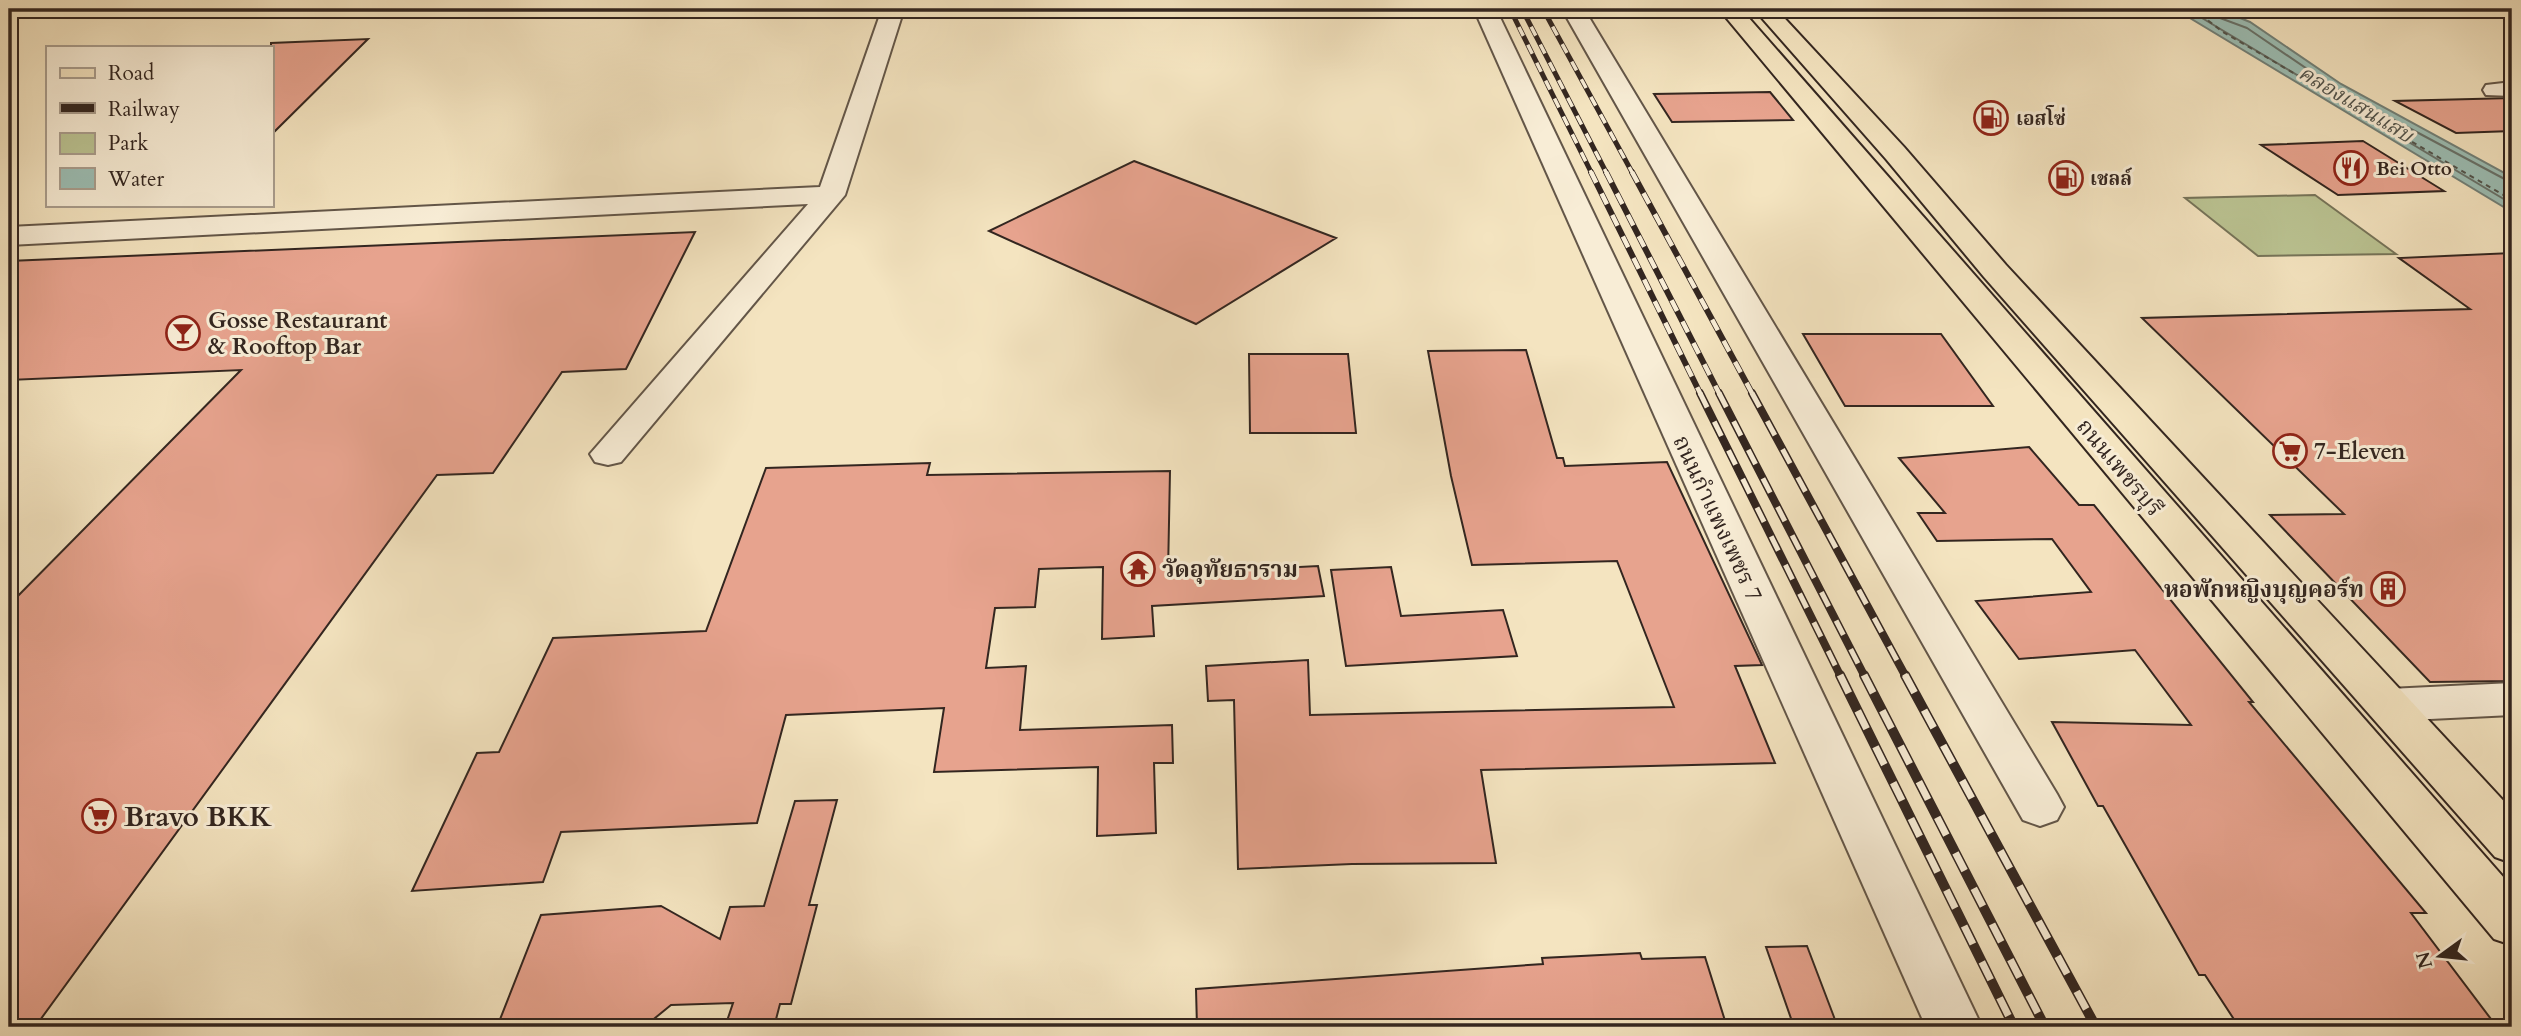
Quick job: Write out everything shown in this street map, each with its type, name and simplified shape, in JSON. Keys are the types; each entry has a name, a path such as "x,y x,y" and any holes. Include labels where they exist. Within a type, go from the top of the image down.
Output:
{"main road":[{"name":"ถนนเพชรบุรี","path":"1730,9 2512,923"},
{"name":"ถนนเพชรบุรี","path":"1765,9 1895,153 1995,271 2512,844"},
{"path":"2118,464 2167,461"}],"street":[{"path":"608,454 831,195 893,9"},
{"name":"ถนนกำแพงเพชร 7","path":"1485,9 1954,1027"},
{"path":"1573,9 2040,807"},
{"path":"9,236 831,195"},
{"path":"2389,705 2512,699"}],"green space":[{"path":"2315,195 2396,254 2258,256 2185,198"}],"water":[{"name":"คลองแสนแสบ","path":"2175,9 2218,9 2250,22 2341,84 2512,177 2512,212"}],"building":[{"path":"368,39 273,133 271,43"},
{"path":"1770,92 1793,120 1672,122 1654,94"},
{"path":"2512,98 2512,131 2456,133 2395,101"},
{"name":"Bei Otto","path":"2363,141 2444,191 2338,195 2261,145"},
{"path":"1134,161 1336,238 1196,324 989,231"},
{"name":"Bravo BKK","path":"695,232 626,369 562,372 493,473 437,475 35,1027 9,1027 9,605 241,370 9,380 9,261"},
{"path":"2512,253 2512,681 2430,682 2270,515 2344,514 2142,318 2470,309 2399,258"},
{"path":"1803,334 1941,334 1993,406 1845,406"},
{"path":"1526,350 1557,458 1563,458 1565,466 1667,462 1762,665 1735,666 1775,763 1481,770 1496,863 1352,864 1238,869 1234,700 1208,701 1206,666 1308,660 1310,715 1674,707 1617,561 1472,565 1451,476 1428,351"},
{"path":"1249,354 1348,354 1356,433 1250,433"},
{"path":"2029,447 2079,505 2094,505 2253,702 2249,702 2426,913 2411,913 2497,1027 2239,1027 2205,975 2199,975 2103,806 2098,806 2052,722 2191,725 2135,650 2019,659 1976,601 2091,592 2052,539 1937,541 1918,513 1945,513 1899,458"},
{"path":"930,463 927,475 1170,471 1168,574 1318,566 1324,596 1152,606 1154,636 1102,639 1103,567 1039,569 1035,607 995,608 986,668 1026,666 1020,730 1172,725 1173,763 1154,763 1156,833 1097,836 1098,767 934,772 944,708 786,715 757,823 561,832 543,882 412,891 477,753 499,752 553,638 706,631 766,468"},
{"path":"1391,567 1401,616 1503,610 1517,656 1346,666 1331,570"},
{"path":"837,800 809,905 817,905 791,1004 780,1004 774,1027 725,1027 733,1003 671,1005 644,1027 497,1027 541,915 661,906 720,939 730,907 764,906 795,801"},
{"path":"1807,946 1837,1027 1794,1027 1766,947"},
{"path":"1640,953 1642,959 1705,957 1727,1027 1197,1027 1196,989 1543,964 1542,958"}],"ferry route":[{"path":"2193,9 2223,32 2512,200"}],"railway":[{"path":"1510,9 1592,174"},
{"path":"1522,9 1607,174"},
{"path":"1543,9 1633,174"},
{"path":"1591,172 1701,395"},
{"path":"1606,172 1720,395"},
{"path":"1632,172 1753,395"},
{"path":"1700,393 1841,677"},
{"path":"1719,393 1865,677"},
{"path":"1752,393 1906,677"},
{"path":"1840,675 2014,1027"},
{"path":"1864,675 2045,1027"},
{"path":"1905,675 2096,1027"}],"place":[{"name":"เอสโซ่","path":"1991,118"},
{"name":"Bei Otto","path":"2351,168"},
{"name":"เชลล์","path":"2066,178"},
{"name":"Gosse Restaurant & Rooftop Bar","path":"183,333"},
{"name":"7-Eleven","path":"2290,451"},
{"name":"วัดอุทัยธาราม","path":"1138,569"},
{"name":"หอพักหญิงบุญคอร์ท","path":"2388,589"},
{"name":"Bravo BKK","path":"99,816"}]}
